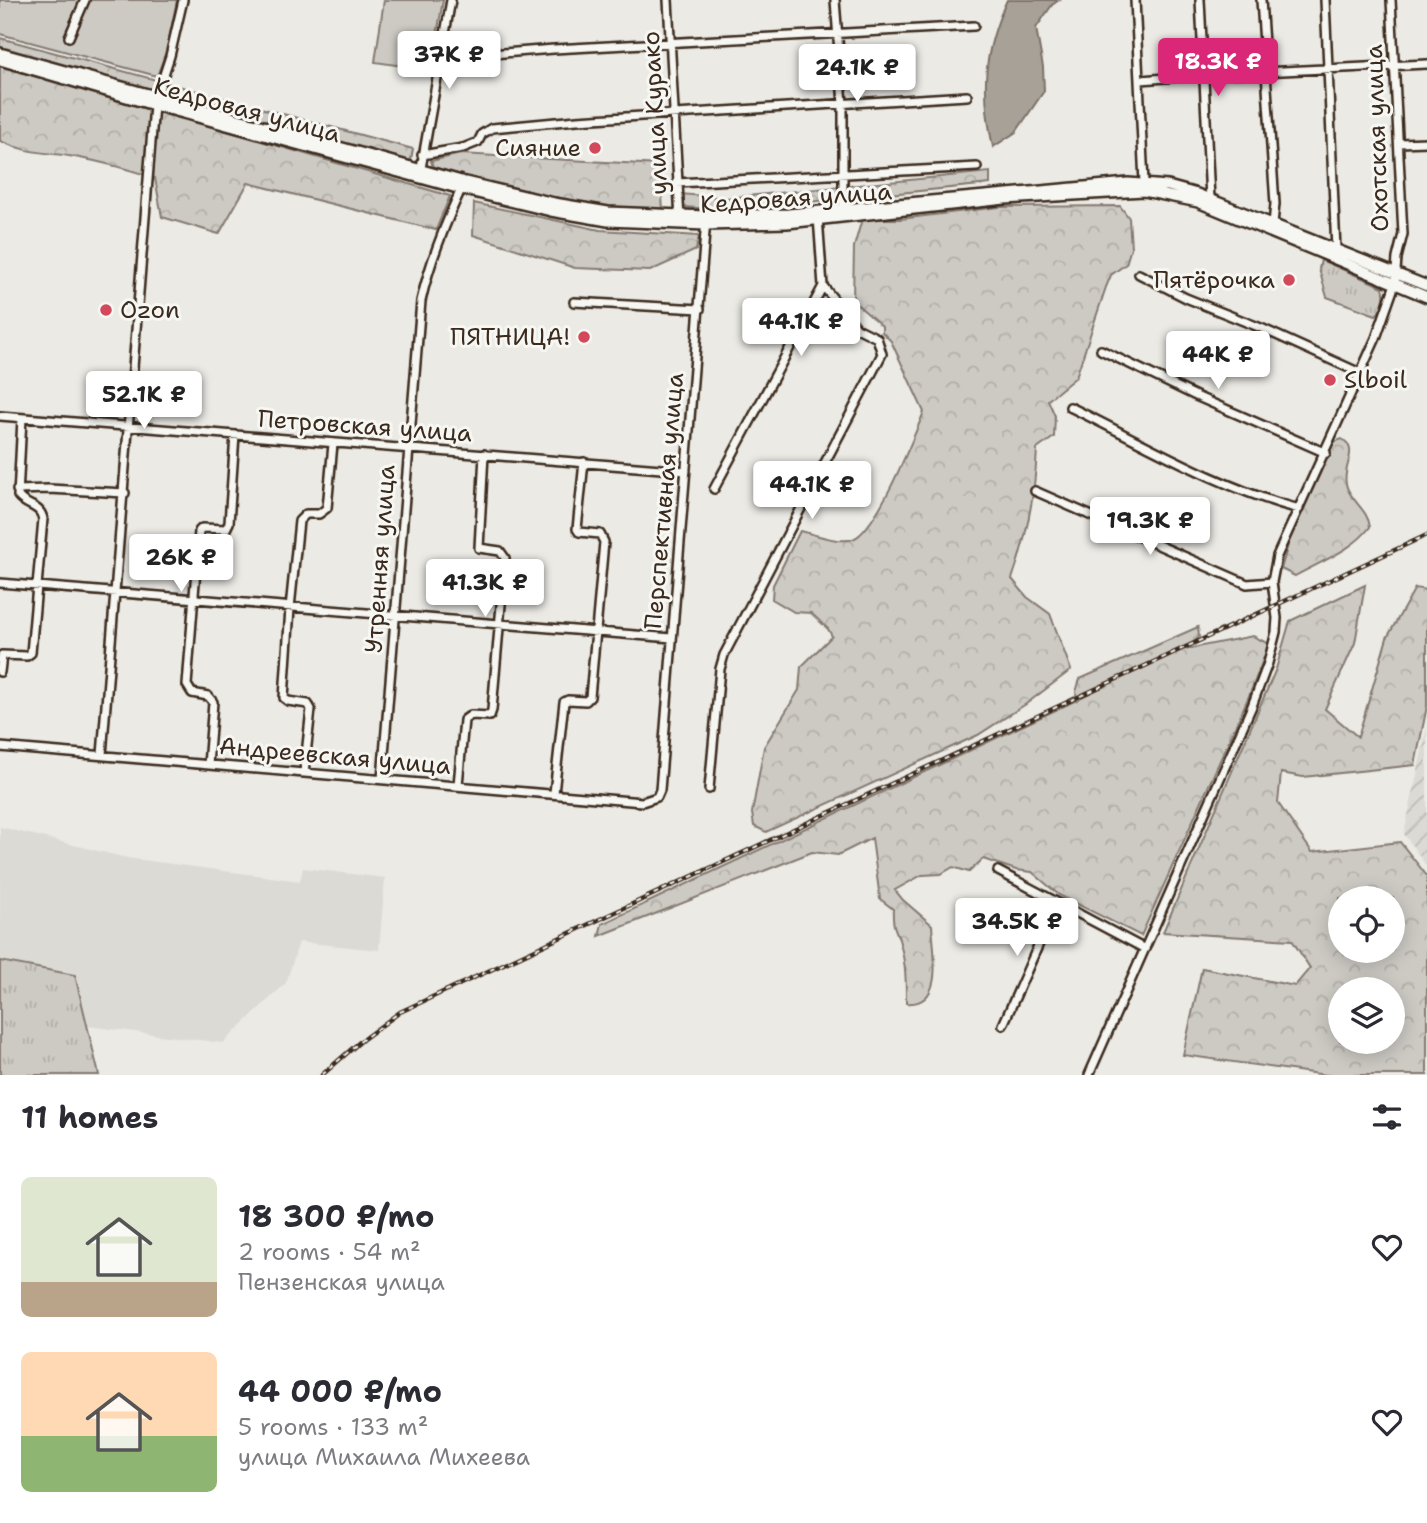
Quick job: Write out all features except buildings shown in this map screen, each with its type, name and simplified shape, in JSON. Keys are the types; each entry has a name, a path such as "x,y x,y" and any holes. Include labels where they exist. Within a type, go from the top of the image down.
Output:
{"main road":[{"name":"Кедровая улица","path":"0,53 155,101"},
{"name":"Кедровая улица","path":"0,60 541,209 608,221 706,221 818,215 1005,199 1144,191 1198,202 1395,279 1427,286"},
{"name":"Кедровая улица","path":"843,213 1144,183 1168,186 1210,199 1336,250 1427,297"}],"street":[{"path":"69,37 85,0"},
{"path":"102,755 155,101 170,56 183,0"},
{"path":"420,174 451,0"},
{"name":"улица Курако","path":"668,0 680,220"},
{"path":"835,0 843,104 843,213"},
{"path":"1135,0 1144,183"},
{"path":"1200,0 1210,199"},
{"path":"1261,0 1275,204 1273,224"},
{"path":"1325,0 1336,250"},
{"name":"Охотская улица","path":"1272,582 1277,556 1326,453 1384,318 1395,279 1402,234 1391,0"},
{"path":"441,58 554,49 974,26"},
{"path":"1141,80 1427,64"},
{"path":"422,155 463,148 478,142 482,134 492,128 967,96"},
{"path":"1399,143 1427,142"},
{"name":"Кедровая улица","path":"677,183 977,167"},
{"name":"Утренняя улица","path":"382,779 421,301 428,269 463,186"},
{"path":"714,489 823,286 818,215"},
{"name":"Перспективная улица","path":"660,790 706,221"},
{"path":"1139,274 1186,298 1261,328 1360,373"},
{"path":"709,789 720,669 724,655 882,354 877,338 857,328 823,286"},
{"path":"574,302 700,309"},
{"path":"1101,351 1326,453"},
{"path":"1070,407 1188,465 1268,500 1299,509"},
{"name":"Петровская улица","path":"0,415 686,471"},
{"path":"0,672 2,655 27,656 31,653 43,519 41,511 18,496 22,418"},
{"path":"208,765 214,702 208,696 192,693 187,685 199,531 202,528 226,529 229,523 234,435"},
{"path":"304,773 311,709 308,704 284,698 290,608 299,521 306,514 318,514 327,508 332,444"},
{"path":"458,785 464,720 471,715 490,716 492,710 499,623 504,554 478,548 484,454"},
{"path":"554,793 564,702 586,701 590,697 596,631 604,542 600,534 579,532 577,528 584,462"},
{"path":"17,489 125,493"},
{"path":"1035,491 1247,584 1272,582 1277,618 1268,663 1229,761 1089,1075"},
{"path":"0,583 672,638"},
{"name":"Андреевская улица","path":"0,747 642,802 657,797 660,790"},
{"path":"998,872 1145,949"},
{"path":"1003,1025 1056,903"}],"shaded area":[{"path":"1007,0 1059,0 1052,5 1036,28 1044,91 1016,132 993,147 987,108 986,72 993,37"},
{"path":"1427,728 1427,867 1404,834"},
{"path":"0,827 127,858 300,881 303,868 385,878 379,950 299,942 286,983 223,1043 0,1015"}],"green space":[{"path":"0,0 177,0 167,49 157,76 0,34"},
{"path":"384,0 443,0 431,70 375,62"},
{"path":"0,38 413,149 410,165 0,50"},
{"path":"0,65 450,196 436,230 248,183 219,234 162,217 155,178 95,161 28,150 0,141"},
{"path":"461,154 660,165 663,211 594,205 510,190 433,167 431,161"},
{"path":"990,172 990,184 726,210 683,207 681,194 726,198"},
{"path":"474,203 600,230 699,236 696,250 650,271 575,268 473,235"},
{"path":"1120,206 1129,218 1131,248 1126,264 1111,275 1076,377 1048,400 1055,416 1054,437 1037,449 1029,515 1012,579 1027,597 1050,614 1071,670 978,735 766,832 754,826 752,813 764,747 799,690 801,667 832,636 811,613 794,612 772,599 773,585 800,531 841,540 853,539 862,532 883,502 924,412 891,341 882,332 882,326 853,301 854,247 862,219 900,219 999,207"},
{"path":"1321,260 1383,287 1383,302 1376,315 1327,297 1319,269"},
{"path":"1342,439 1350,448 1346,484 1366,515 1370,527 1345,549 1295,576 1281,569 1290,538 1334,442"},
{"path":"1365,585 1355,643 1325,709 1358,737 1387,638 1415,588 1427,590 1427,706 1415,765 1303,777 1281,773 1278,803 1312,852 1400,842 1427,876 1427,1075 1326,1075 1183,1055 1202,968 1295,986 1310,968 1292,940 1163,932 1276,669 1290,621"},
{"path":"1198,627 1199,637 1187,649 1253,636 1269,644 1249,696 1141,936 1059,895 1032,872 1016,870 983,859 969,872 953,867 941,874 922,875 895,890 932,925 935,961 932,986 927,996 919,1002 906,1003 903,954 894,926 893,909 880,899 872,838 838,855 812,852 599,936 602,924 1077,700 1076,692 1080,679"},
{"path":"0,961 75,975 99,1075 0,1075"}],"railway":[{"path":"322,1075 400,1012 1427,535"}],"place":[{"name":"Сияние","path":"595,148"},
{"name":"Пятёрочка","path":"1289,280"},
{"name":"Ozon","path":"106,310"},
{"name":"ПЯТНИЦА!","path":"584,337"},
{"name":"Slboil","path":"1330,380"}]}
